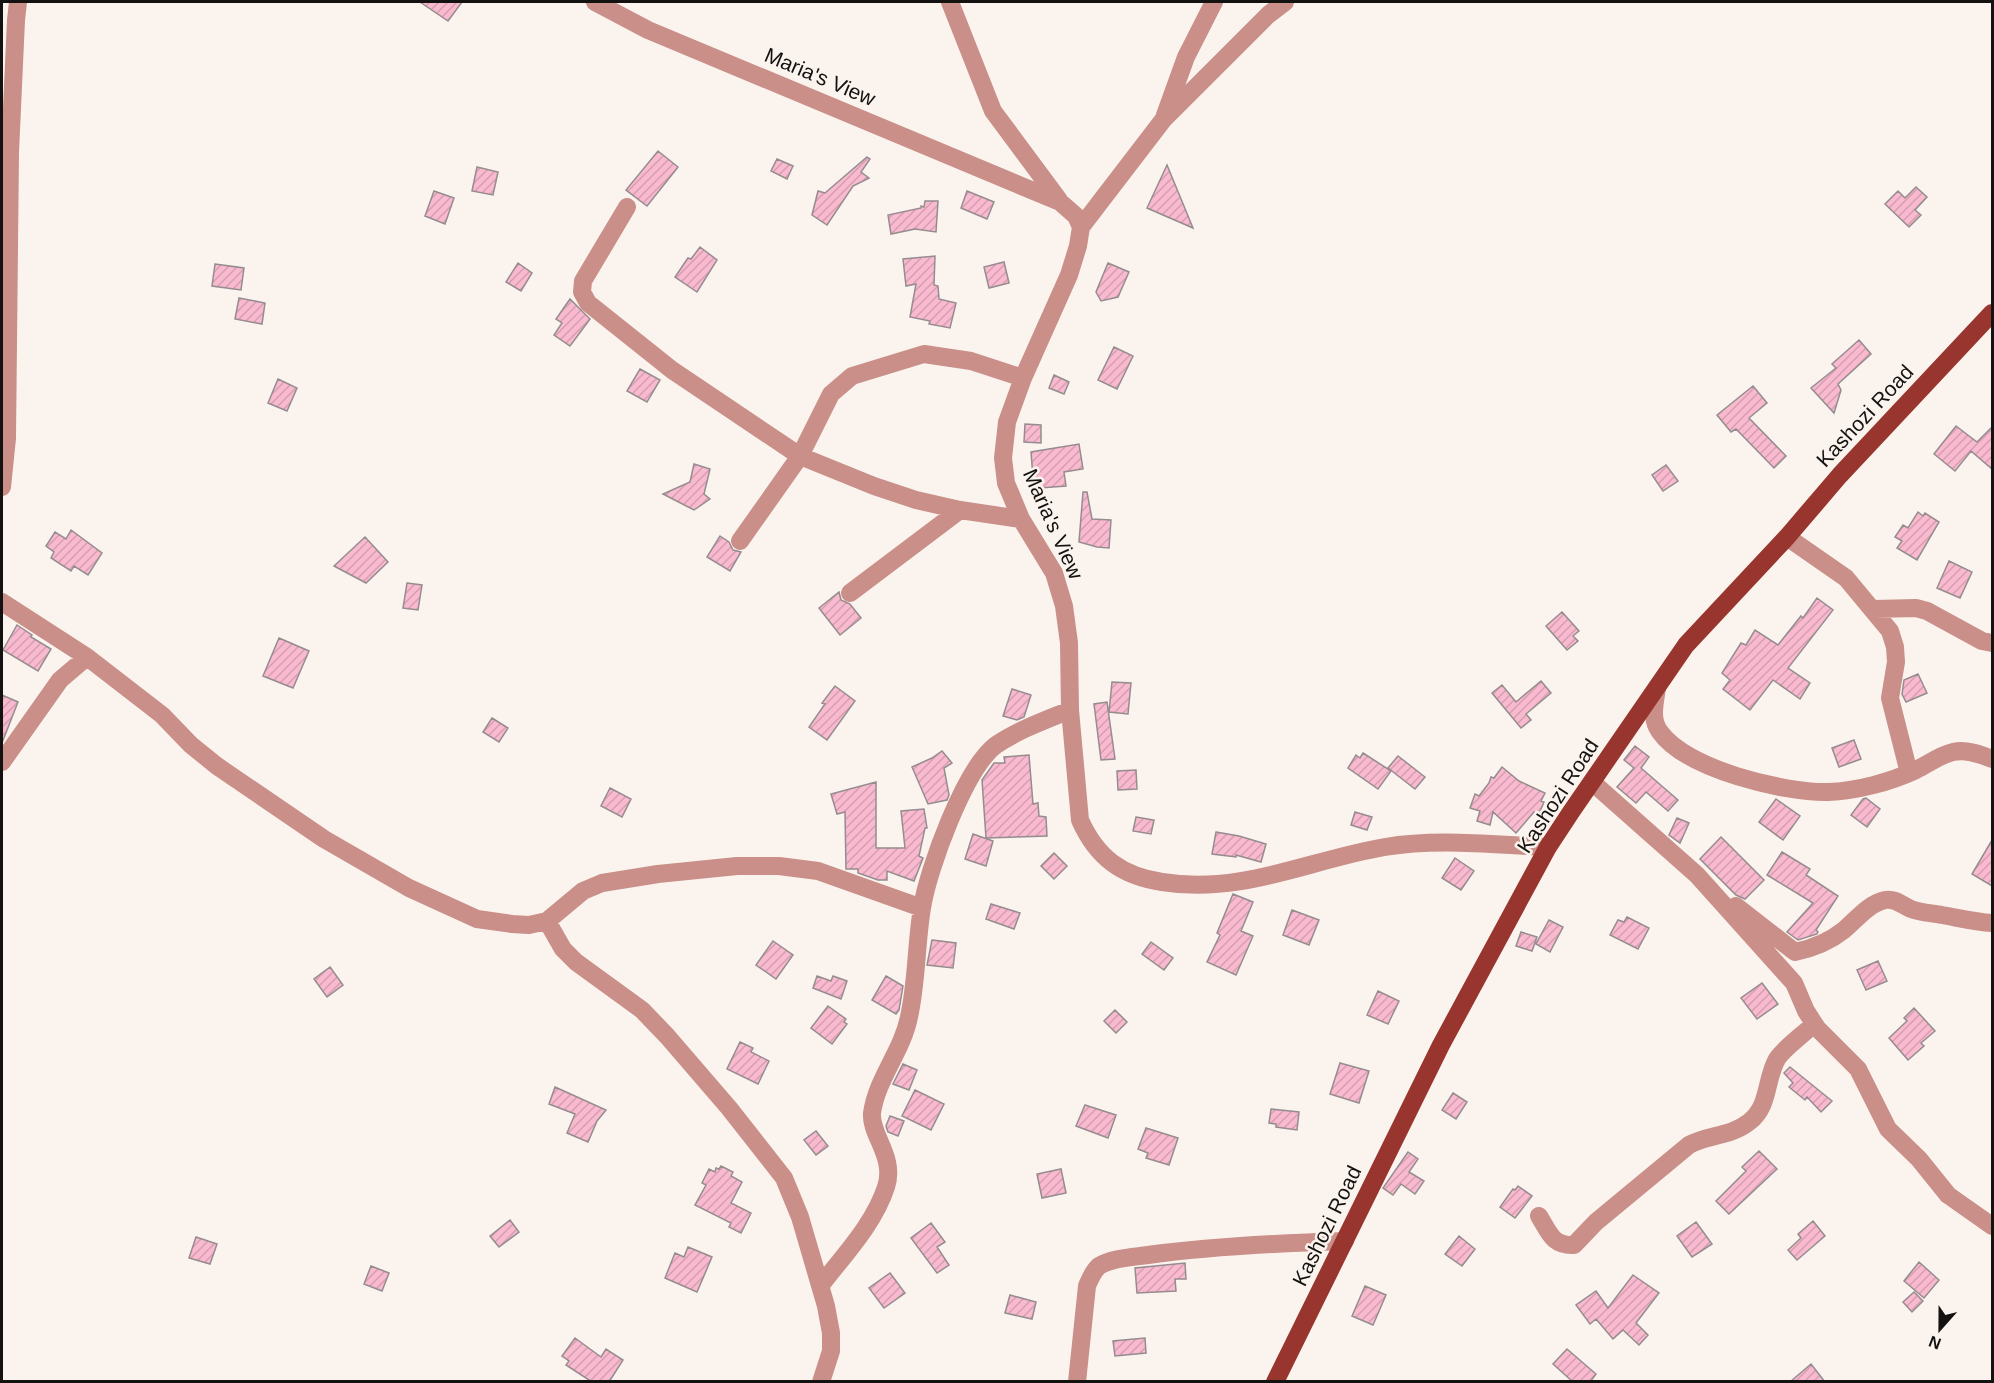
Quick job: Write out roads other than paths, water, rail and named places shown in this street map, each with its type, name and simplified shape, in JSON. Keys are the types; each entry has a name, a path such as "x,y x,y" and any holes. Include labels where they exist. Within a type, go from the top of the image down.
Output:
{"main road":[{"name":"Kashozi Road","path":"1275,1382 1441,1045 1548,847 1686,645 1787,537 1840,475 1992,313"}],"street":[{"path":"2,487 7,438 10,163 18,2"},
{"name":"Maria's View","path":"595,2 658,34 1060,202 1076,216 1081,227 1078,246 1069,275 1006,422 1003,458 1006,483 1021,519 1054,573 1064,606 1070,643 1070,710 1080,820 1086,834 1113,866 1147,880 1182,886 1220,885 1255,880 1384,847 1439,843 1548,847"},
{"path":"950,2 993,111 1060,202"},
{"path":"1163,120 1186,57 1214,2"},
{"path":"1081,227 1163,120 1268,15 1285,2"},
{"path":"627,207 583,281 582,292 588,303 672,370 800,456 884,490 916,500 960,510 1021,519"},
{"path":"740,541 800,456 831,394 852,376 924,354 971,361 1023,378"},
{"path":"850,593 960,510"},
{"path":"1787,537 1846,578 1890,631 1895,647 1896,662 1890,698 1909,773"},
{"path":"2,602 87,657 162,716 191,745 217,766 324,839 409,888 477,919 529,925 547,921 583,891 602,883 658,874 737,866 779,866 818,871 922,908"},
{"path":"1874,609 1916,608 1983,641 1992,643"},
{"path":"2,762 60,680 87,657"},
{"path":"1657,688 1653,715 1660,733 1681,751 1703,763 1765,783 1828,792 1894,779 1954,751 1976,753 1992,759"},
{"path":"821,1285 862,1232 880,1203 887,1185 889,1171 885,1153 872,1118 874,1101 883,1077 900,1049 909,1018 922,908 933,867 953,815 981,760 996,745 1070,710"},
{"path":"1592,782 1697,875 1795,952 1813,948 1830,940 1846,929 1862,913 1886,900 1894,900 1912,909 1930,914 1992,923"},
{"path":"1697,875 1794,983 1814,1024 1857,1070 1888,1129 1919,1159 1948,1195 1992,1226"},
{"path":"547,921 563,948 576,962 642,1010 667,1036 761,1147 784,1178 800,1217 821,1285 831,1333 831,1350 821,1382"},
{"path":"1539,1216 1554,1240 1561,1245 1574,1245 1596,1222 1689,1145 1699,1140 1731,1133 1751,1121 1763,1104 1779,1057 1814,1024"},
{"path":"1077,1382 1087,1286 1093,1273 1099,1267 1131,1258 1179,1251 1261,1243 1345,1241"}]}
